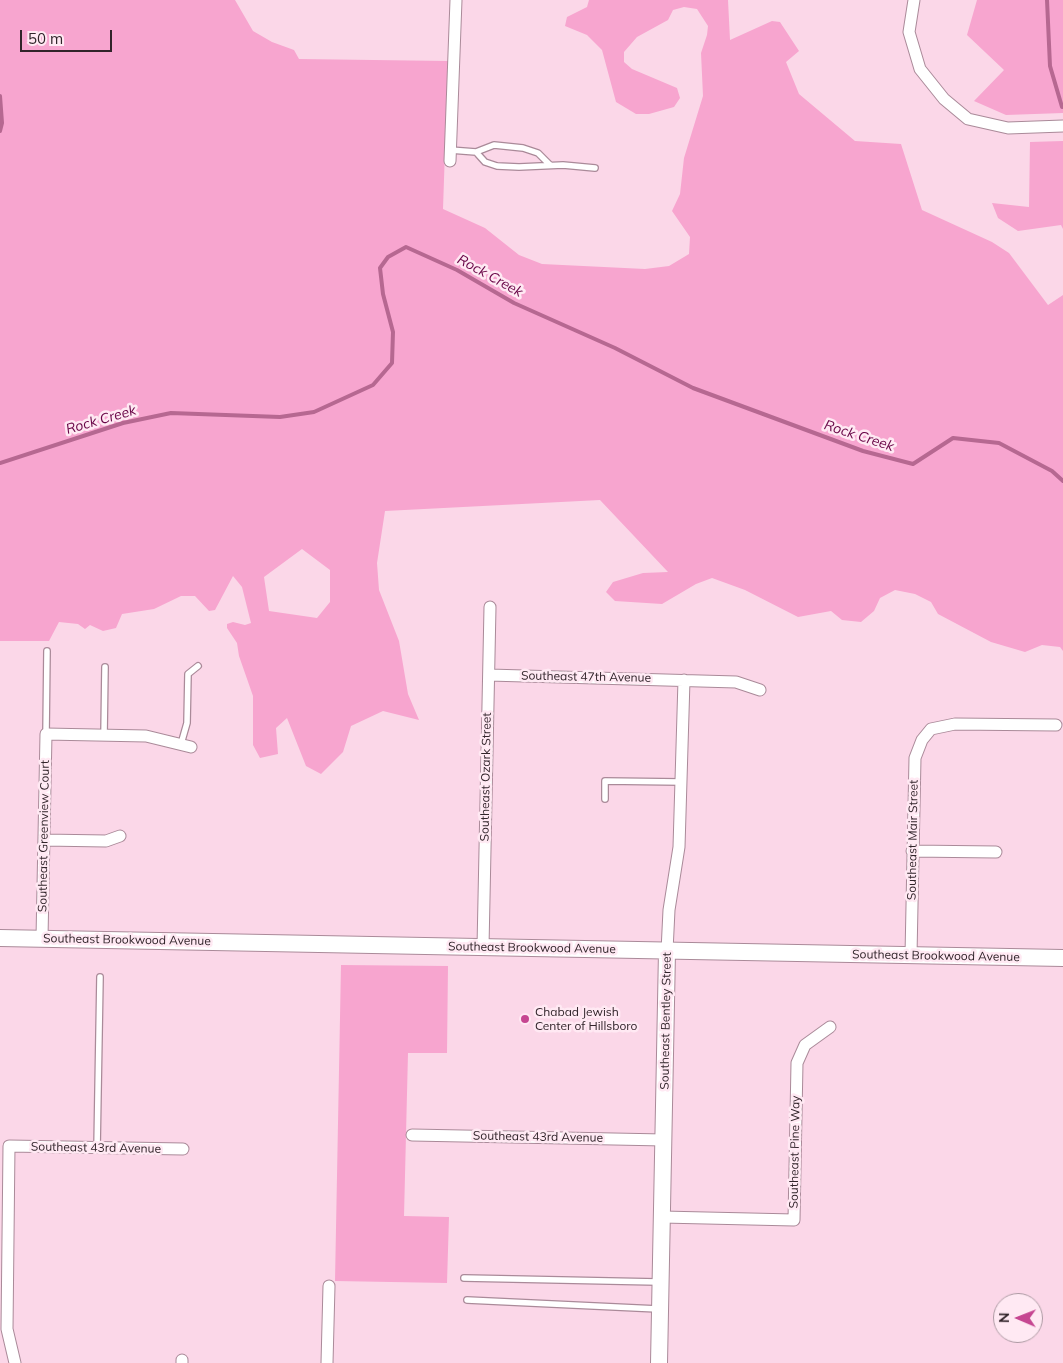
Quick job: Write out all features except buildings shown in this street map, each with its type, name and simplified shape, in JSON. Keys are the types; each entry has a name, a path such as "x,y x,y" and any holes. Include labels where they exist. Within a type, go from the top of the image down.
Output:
{"main road":[{"name":"Southeast Brookwood Avenue","path":"0,938 1063,958"},
{"name":"Southeast Bentley Street","path":"659,1363 668,951"}],"street":[{"path":"450,156 456,0"},
{"path":"914,0 909,32 920,69 944,99 968,119 1008,128 1063,126"},
{"name":"Southeast Ozark Street","path":"482,947 490,607"},
{"name":"Southeast 47th Avenue","path":"489,675 736,682 760,690"},
{"name":"Southeast Bentley Street","path":"668,951 669,910 679,846 684,680"},
{"name":"Southeast Mair Street","path":"911,956 915,758 922,740 931,729 955,724 1056,725"},
{"path":"46,734 146,736 186,745"},
{"name":"Southeast Greenview Court","path":"42,938 46,734"},
{"path":"44,840 106,841 120,836"},
{"path":"912,851 996,852"},
{"name":"Southeast Pine Way","path":"662,1216 794,1220 796,1063 804,1045 830,1027"},
{"name":"Southeast 43rd Avenue","path":"412,1134 664,1140"},
{"name":"Southeast 43rd Avenue","path":"15,1363 7,1329 9,1146 183,1149"},
{"path":"328,1363 329,1286"}],"lane":[{"path":"450,156 476,152 494,145 523,148 538,153 550,165"},
{"path":"476,152 485,162 497,166 550,165 595,168"},
{"path":"46,734 47,651"},
{"path":"186,745 188,674 198,666"},
{"path":"104,735 105,667"},
{"path":"605,799 606,781 681,782"},
{"path":"97,1149 100,977"},
{"path":"464,1278 660,1282"},
{"path":"467,1300 660,1309"}],"shaded area":[{"path":"0,0 235,0 253,31 272,42 294,50 299,59 448,61 443,209 485,228 519,255 542,264 645,269 669,266 689,254 690,237 672,211 680,194 684,158 703,96 701,53 708,26 697,9 684,7 673,10 668,20 637,37 624,52 624,62 632,69 677,88 680,98 674,107 649,114 636,114 616,102 602,50 587,35 565,26 567,17 587,7 589,0 728,0 730,40 772,21 780,22 799,51 786,62 799,94 855,141 901,144 922,210 992,242 1009,253 1048,305 1063,295 1063,651 1060,647 1042,645 1025,652 991,642 938,614 931,602 915,594 895,590 880,598 874,611 861,622 842,620 831,611 798,617 745,590 712,578 696,584 662,604 615,601 606,592 613,582 643,573 668,572 600,500 385,511 377,563 379,590 399,641 408,694 419,720 383,711 351,726 343,752 321,774 306,766 287,718 276,728 278,754 260,758 253,745 253,696 239,656 237,643 227,628 227,624 233,622 245,625 251,623 242,587 233,576 215,610 209,611 195,596 181,596 154,609 122,614 116,628 103,631 90,625 85,629 78,624 59,622 49,641 0,641","holes":["302,549 330,570 330,602 317,618 269,611 264,577"]},
{"path":"977,0 1063,0 1063,113 1006,115 974,101 1004,70 967,35"},
{"path":"1063,141 1063,229 1061,225 1018,231 998,218 992,203 1029,207 1030,142"},
{"path":"341,965 448,966 447,1053 408,1053 404,1216 449,1217 447,1283 335,1281"}],"waterway":[{"path":"1047,0 1050,66 1062,107"},
{"name":"Rock Creek","path":"0,96 2,123 0,131"},
{"name":"Rock Creek","path":"0,463 123,423 171,413 280,417 314,412 373,385 392,363 393,332 383,294 380,268 388,257 406,247 457,270 514,303 615,348 693,388 863,451 913,464 953,438 999,443 1052,471 1063,481"}],"place":[{"name":"Chabad Jewish Center of Hillsboro","path":"525,1019"}]}
